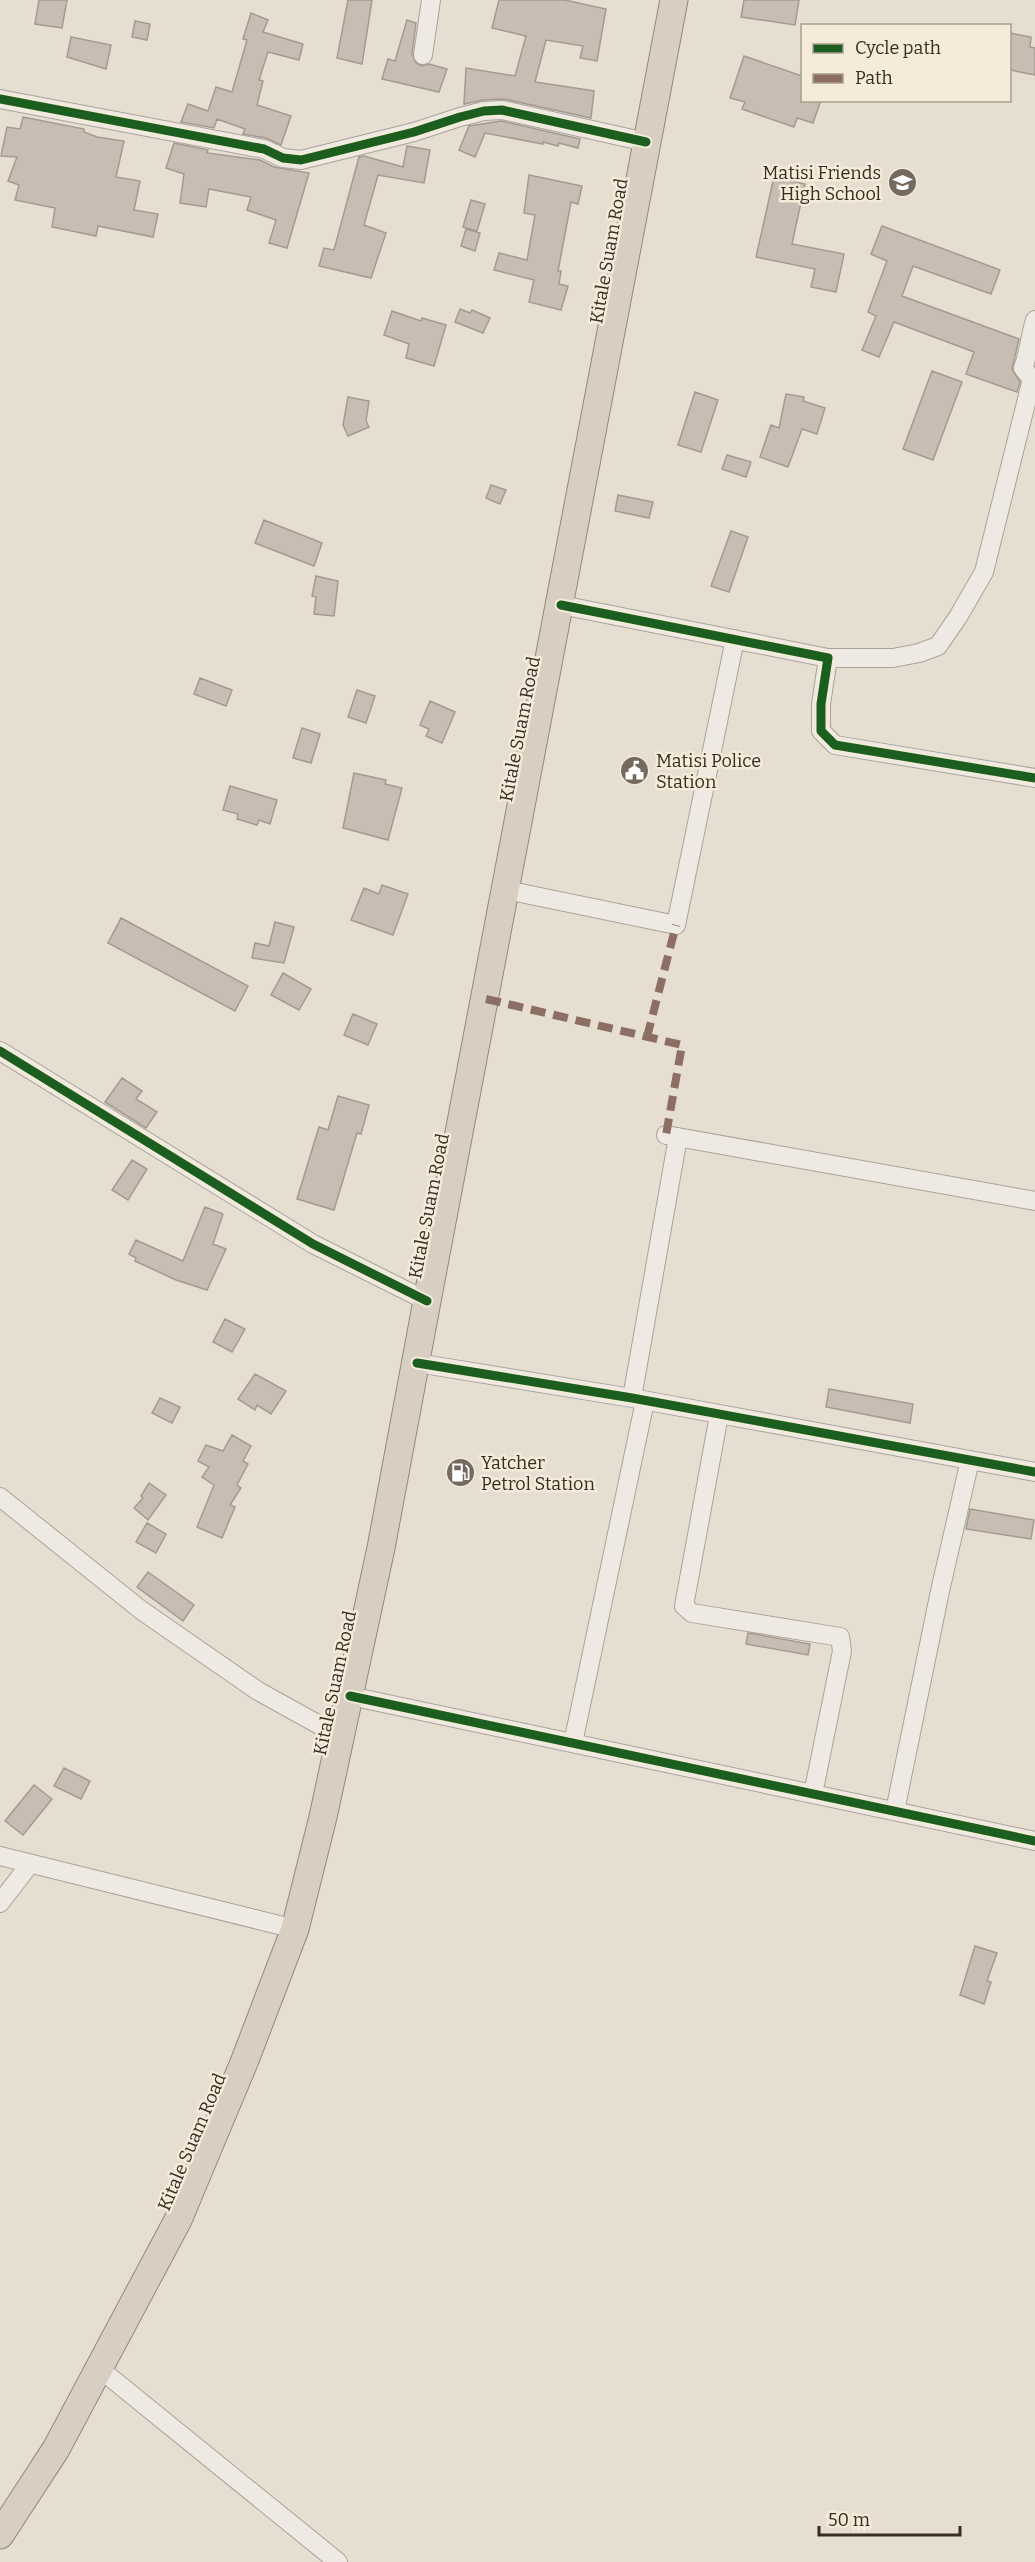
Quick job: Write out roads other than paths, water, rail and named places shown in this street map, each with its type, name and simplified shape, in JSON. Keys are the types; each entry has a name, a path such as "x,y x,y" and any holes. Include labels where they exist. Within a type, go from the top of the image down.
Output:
{"highway":[{"name":"Kitale Suam Road","path":"0,2535 56,2449 178,2220 245,2060 295,1929 341,1737 401,1453 427,1301 561,605 674,0"}],"street":[{"path":"423,55 431,0"},
{"path":"0,99 264,149 283,158 301,160 414,132 484,111 502,110 646,142"},
{"path":"561,605 828,658 893,658 919,653 938,646 984,572 1032,379 1023,368 1035,320"},
{"path":"506,890 676,925 735,639"},
{"path":"828,658 821,704 821,731 835,745 1035,778"},
{"path":"0,1052 313,1244 427,1301"},
{"path":"573,1743 638,1400 672,1136 1035,1201"},
{"path":"417,1363 719,1414 1035,1472"},
{"path":"719,1414 684,1606 692,1613 840,1637 842,1651 813,1794"},
{"path":"895,1811 940,1591 970,1460"},
{"path":"0,1497 141,1610 258,1691 341,1737"},
{"path":"350,1696 1035,1841"},
{"path":"0,1856 295,1929"},
{"path":"0,1903 30,1864"},
{"path":"100,2369 338,2562"}],"place":[{"name":"Matisi Friends High School","path":"902,183"},
{"name":"Matisi Police Station","path":"635,771"},
{"name":"Yatcher Petrol Station","path":"460,1473"}]}
